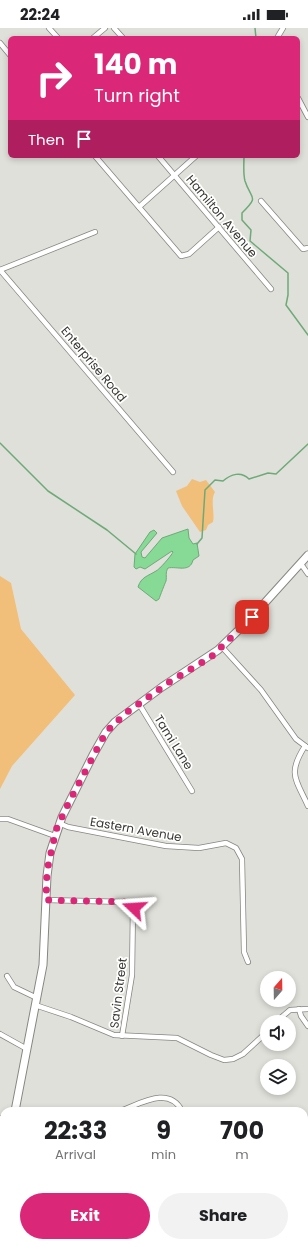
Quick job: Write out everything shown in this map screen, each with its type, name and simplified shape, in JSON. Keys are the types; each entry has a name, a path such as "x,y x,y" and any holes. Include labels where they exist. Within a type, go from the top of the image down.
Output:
{"main road":[{"path":"16,1107 43,965 47,871 55,836 59,823 106,732 121,717 222,647 308,555"}],"street":[{"path":"49,28 56,36"},
{"path":"96,36 105,28"},
{"path":"114,28 121,36"},
{"path":"0,43 8,53"},
{"path":"300,102 308,117"},
{"path":"97,158 181,256 189,254 218,227"},
{"name":"Hamilton Avenue","path":"160,158 271,289"},
{"path":"139,207 194,158"},
{"path":"261,201 306,249"},
{"path":"0,270 95,232"},
{"name":"Enterprise Road","path":"0,270 172,472"},
{"path":"300,564 308,574"},
{"path":"222,647 253,680 288,729 306,747 297,759 294,770 296,780 308,806"},
{"name":"Tami Lane","path":"139,704 192,791"},
{"path":"0,819 8,819 55,836"},
{"name":"Eastern Avenue","path":"59,823 68,827 166,846 199,848 223,843 233,846 240,853 242,859 244,952 248,962"},
{"name":"Savin Street","path":"46,900 127,902 132,904 134,916 132,975 122,1036"},
{"path":"7,976 14,987 36,1002 108,1034 122,1036 172,1037 186,1042 213,1056 227,1060 243,1054 260,1038"},
{"path":"299,1009 301,1016 308,1026"},
{"path":"284,1015 288,1011 308,1009"},
{"path":"0,1034 27,1049"},
{"path":"132,1107 161,1097 173,1100 179,1107"}],"shaded area":[{"path":"192,479 200,482 206,480 215,492 213,499 213,522 208,525 206,530 200,532 182,506 176,491 187,486"},
{"path":"188,529 189,538 193,544 197,543 199,556 186,568 168,568 166,573 166,581 159,599 156,601 138,587 139,584 143,579 158,570 173,552 172,551 145,569 140,567 136,569 134,567 135,554 150,532 154,530 157,533 141,552 142,557 145,558 162,538"},
{"path":"0,576 11,583 21,629 75,695 12,766 0,789"}],"waterway":[{"path":"255,28 256,36"},
{"path":"244,158 244,178 252,200 242,213 242,220 251,230 250,241 288,273 288,295 286,305 308,335"},
{"path":"0,443 48,491 107,530 136,554"},
{"path":"197,544 202,538 205,490 215,480 223,481 236,474 243,475 249,479 268,473 276,474 308,444"}],"route":[{"path":"134,908 132,904 127,902 46,900 47,871 56,830 97,746 112,725 126,713 171,681 211,657 252,617"}]}
